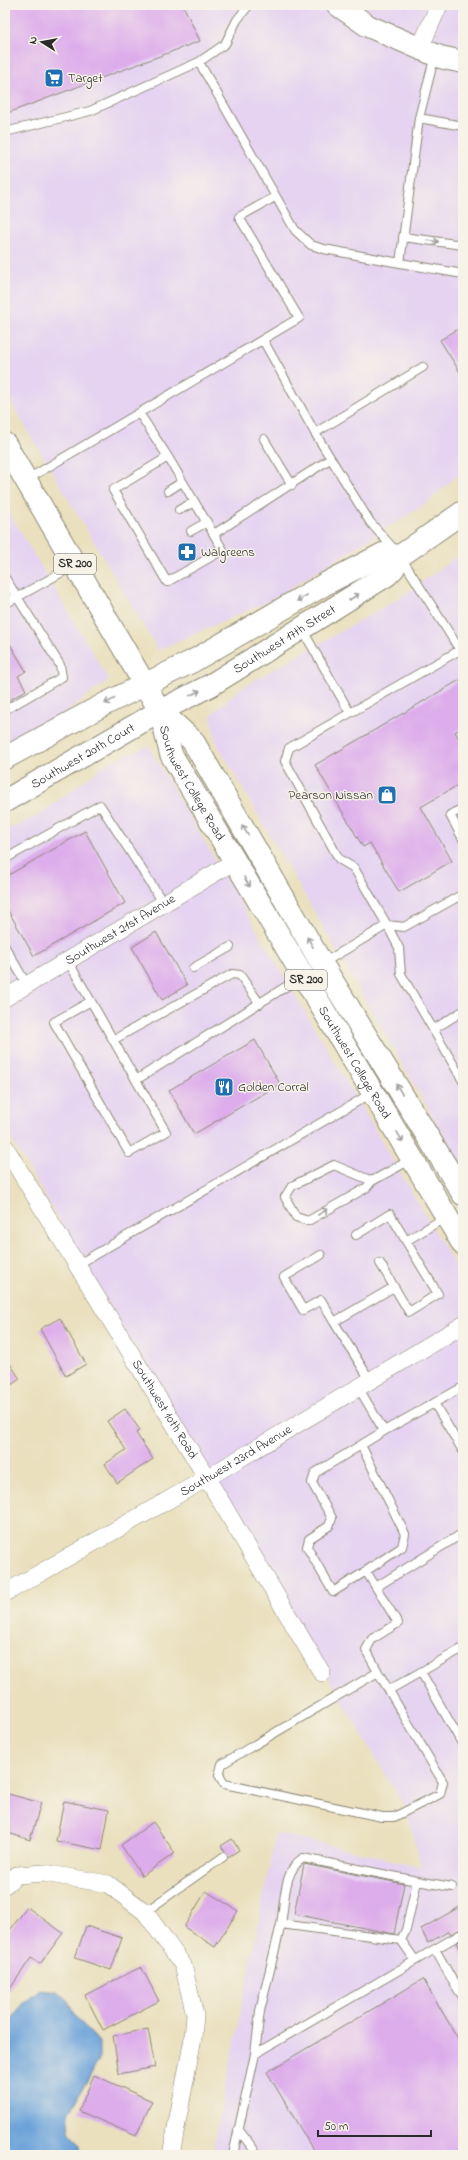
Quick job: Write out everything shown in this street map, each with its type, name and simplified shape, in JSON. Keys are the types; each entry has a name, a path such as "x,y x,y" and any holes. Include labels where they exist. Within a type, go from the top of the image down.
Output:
{"main road":[{"path":"338,5 368,26 427,51 463,62"},
{"name":"Southwest College Road","path":"5,444 160,711 171,754 463,1244"},
{"name":"Southwest 17th Street","path":"160,711 211,685 387,575 393,570 400,556 463,512"},
{"name":"Southwest 17th Street","path":"145,684 193,661 327,583 383,554 400,556"},
{"path":"5,758 145,684"},
{"name":"Southwest College Road","path":"160,711 193,741 322,964 457,1169 463,1194"},
{"name":"Southwest 20th Court","path":"5,801 160,711"}],"street":[{"path":"427,51 439,5"},
{"name":"Southwest 21st Avenue","path":"5,998 235,861"},
{"name":"Southwest 10th Road","path":"5,1147 207,1478 322,1673"},
{"name":"Southwest 23rd Avenue","path":"5,1592 207,1478 463,1325"},
{"path":"6,1883 17,1876 44,1874 108,1884 145,1912 183,1965 195,2015 193,2038 171,2155"}],"lane":[{"path":"5,132 90,111 199,62 225,44 237,20 249,5"},
{"path":"400,263 427,51"},
{"path":"199,62 295,230 311,245 324,249 463,274"},
{"path":"419,118 463,126"},
{"path":"26,480 299,318 239,217 275,197"},
{"path":"403,237 463,245"},
{"path":"263,340 315,433 370,522 400,556 462,650 289,748 285,760 339,859 354,868 387,925 399,948 401,974 463,1081"},
{"path":"315,433 423,367"},
{"path":"139,413 168,457 223,550 167,582 141,531 127,514 112,490 168,457"},
{"path":"264,439 292,485"},
{"path":"214,534 292,485 330,458"},
{"path":"168,491 182,482"},
{"path":"179,510 194,502"},
{"path":"127,514 134,509"},
{"path":"191,532 207,522"},
{"path":"152,555 159,551"},
{"path":"5,604 75,564"},
{"path":"5,578 60,665 62,677 5,710"},
{"path":"302,629 350,713"},
{"path":"5,860 100,805 164,904"},
{"path":"463,808 450,815 463,839"},
{"path":"322,964 387,925 404,927 463,894"},
{"path":"5,947 27,985"},
{"path":"193,968 230,947"},
{"path":"68,961 91,1001 113,1040 166,1132 130,1153 54,1022 91,1001"},
{"path":"113,1040 232,974 240,975 260,1004"},
{"path":"136,1080 304,976"},
{"path":"434,1029 463,1011"},
{"path":"77,1264 373,1093"},
{"path":"372,1181 334,1165 292,1186 285,1197 296,1217 308,1221 366,1188 372,1181 413,1159"},
{"path":"356,1235 390,1214 438,1294 409,1312 380,1263"},
{"path":"406,1241 447,1216"},
{"path":"321,1255 284,1277 303,1310 321,1300 334,1322 364,1383 384,1431"},
{"path":"334,1322 394,1287"},
{"path":"361,1445 405,1534 402,1547 333,1592 307,1547 309,1539 329,1526 332,1518 312,1483 315,1473 361,1445 384,1431 463,1387"},
{"path":"434,1403 463,1451"},
{"path":"376,1588 460,1535 463,1539"},
{"path":"366,1571 398,1623 372,1639 366,1650 443,1782 440,1794 394,1817 382,1817 224,1784 219,1775 222,1764 378,1672"},
{"path":"389,1690 463,1648"},
{"path":"420,1672 463,1745"},
{"path":"145,1912 223,1857"},
{"path":"233,2155 254,2054 260,2011 281,1924 290,1870 303,1858 452,1887"},
{"path":"401,1940 406,1930 417,1881"},
{"path":"281,1924 401,1940 415,1960"},
{"path":"254,2054 463,1933"},
{"path":"435,1949 455,1986 463,1997"},
{"path":"455,1986 463,1981"},
{"path":"238,2130 258,2155"}],"shaded area":[{"path":"5,5 324,5 364,33 463,70 463,471 424,505 271,600 158,650 5,392"},
{"path":"351,5 463,5 463,54 443,49 372,20"},
{"path":"5,506 109,680 48,725 5,748"},
{"path":"463,552 463,1169 216,742 211,715 241,688 400,598"},
{"path":"148,746 463,1279 463,2155 212,2155 276,1833 422,1867 404,1806 5,1128 5,830 38,816 109,762"}],"water":[{"path":"41,1989 57,1991 68,2001 76,2017 99,2042 99,2060 68,2114 71,2133 80,2145 81,2155 5,2155 5,2073 8,2072 11,2055 5,2043 6,2027 23,2004"}],"building":[{"name":"Target","path":"5,5 183,5 200,41 5,114"},
{"path":"463,326 463,377 440,340"},
{"path":"5,636 26,671 18,676 26,690 5,703"},
{"name":"Pearson Nissan","path":"463,678 463,727 455,732 463,745 463,782 421,807 452,861 399,892 370,843 363,847 315,765"},
{"path":"85,831 125,903 34,956 5,905 5,877"},
{"path":"156,932 187,985 162,1000 132,947"},
{"name":"Golden Corral","path":"255,1040 280,1084 194,1134 169,1090"},
{"path":"60,1318 86,1364 66,1376 40,1329"},
{"path":"5,1356 20,1379 5,1389"},
{"path":"125,1409 140,1430 136,1433 153,1459 117,1483 105,1464 126,1450 107,1421"},
{"path":"5,1793 41,1803 30,1840 5,1832"},
{"path":"64,1801 109,1810 102,1850 56,1841"},
{"path":"153,1822 175,1853 142,1876 121,1845"},
{"path":"232,1839 239,1850 228,1857 221,1846"},
{"path":"304,1864 404,1884 394,1934 294,1914"},
{"path":"206,1891 238,1911 215,1947 184,1927"},
{"path":"463,1905 463,1928 451,1934 449,1931 428,1943 421,1929"},
{"path":"27,1907 63,1933 40,1964 31,1958 5,1996 5,1937"},
{"path":"86,1926 122,1938 111,1970 75,1958"},
{"path":"463,1939 463,1956 456,1943"},
{"path":"141,1967 159,2001 103,2030 85,1995"},
{"path":"423,1979 463,2047 463,2147 450,2155 316,2155 267,2072"},
{"path":"148,2029 155,2067 119,2074 113,2036"},
{"path":"94,2075 152,2101 136,2136 79,2111"}],"place":[{"name":"Target","path":"54,78"},
{"name":"Walgreens","path":"187,552"},
{"name":"Pearson Nissan","path":"387,795"},
{"name":"Golden Corral","path":"224,1087"}]}
